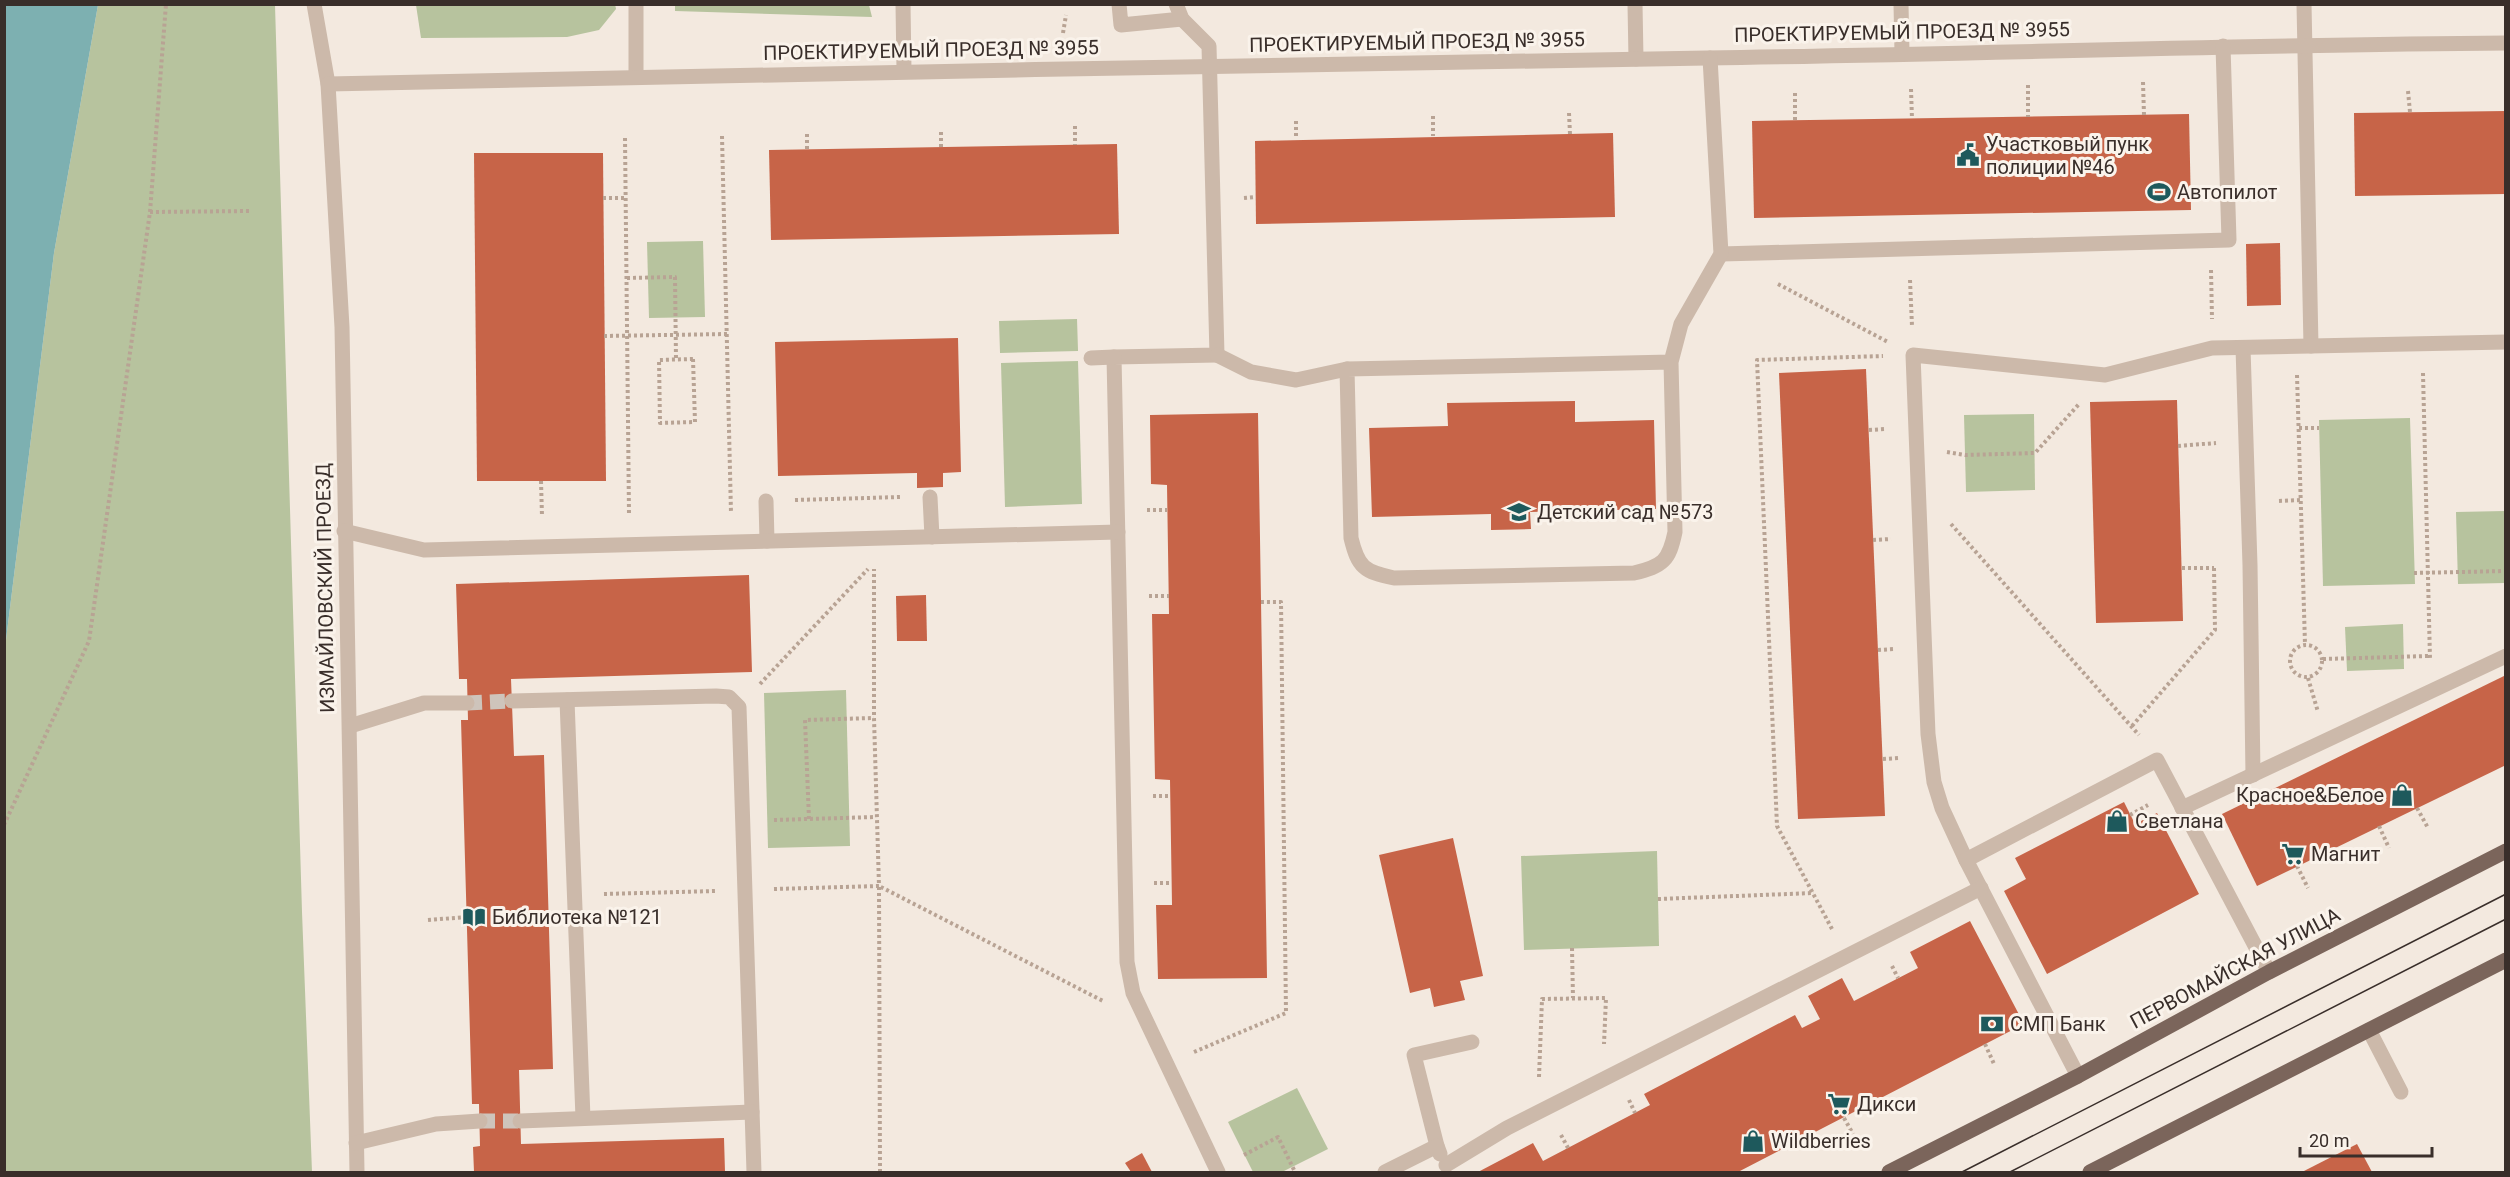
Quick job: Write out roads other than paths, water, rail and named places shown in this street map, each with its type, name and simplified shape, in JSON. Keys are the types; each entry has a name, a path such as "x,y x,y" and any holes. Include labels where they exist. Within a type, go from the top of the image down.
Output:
{"main road":[{"name":"ПЕРВОМАЙСКАЯ УЛИЦА","path":"1889,1173 2078,1076 2269,972 2505,851"},
{"path":"2090,1173 2505,960"}],"street":[{"name":"ИЗМАЙЛОВСКИЙ ПРОЕЗД","path":"314,4 328,84 342,327 357,1173"},
{"path":"636,4 636,78"},
{"path":"903,4 904,70"},
{"path":"1119,4 1121,25 1182,19"},
{"path":"1176,4 1182,19 1209,46 1217,355"},
{"path":"1635,4 1636,59"},
{"path":"1901,4 1902,53"},
{"path":"2304,4 2304,346"},
{"name":"ПРОЕКТИРУЕМЫЙ ПРОЕЗД № 3955","path":"328,84 904,70 1710,58 2304,44 2505,43"},
{"path":"1721,254 2229,240 2223,46"},
{"path":"1347,369 1351,538 1357,561 1372,574 1394,578 1623,573 1656,567 1670,554 1675,532 1671,362 1681,324 1721,254 1710,58"},
{"path":"2078,1076 1966,860 1942,808 1934,782 1928,734 1913,355 2105,375 2212,348 2505,342"},
{"path":"2242,348 2250,565 2253,775"},
{"path":"1091,358 1217,355 1251,372 1296,380 1347,369 1671,362"},
{"path":"1114,357 1127,962 1133,993 1218,1173"},
{"path":"930,497 932,537"},
{"path":"766,501 767,541"},
{"path":"344,531 424,550 1118,532"},
{"path":"2182,808 2505,656"},
{"path":"512,701 716,696 729,697 739,707 753,1173"},
{"path":"567,700 583,1118"},
{"path":"350,726 424,703 467,703"},
{"path":"1966,860 2157,760 2269,972"},
{"path":"1472,1042 1414,1055 1437,1146 1447,1169 1507,1128 1981,888"},
{"path":"2369,1030 2401,1092"},
{"path":"520,1121 752,1112"},
{"path":"356,1143 436,1124 480,1121"},
{"path":"1386,1173 1437,1146"}],"water":[{"path":"5,4 98,5 54,253 5,648"}],"tunnel":[{"path":"467,703 512,701"},
{"path":"480,1121 520,1121"}],"tram line":[{"path":"1962,1172 2506,894"},
{"path":"2010,1172 2506,919"}],"place":[{"name":"Участковый пунк полиции №46","path":"1968,155"},
{"name":"Автопилот","path":"2159,192"},
{"name":"Детский сад №573","path":"1519,512"},
{"name":"Красное&Белое","path":"2402,795"},
{"name":"Светлана","path":"2117,821"},
{"name":"Магнит","path":"2293,854"},
{"name":"Библиотека №121","path":"474,917"},
{"name":"СМП Банк","path":"1992,1024"},
{"name":"Дикси","path":"1839,1104"},
{"name":"Wildberries","path":"1753,1141"}]}
